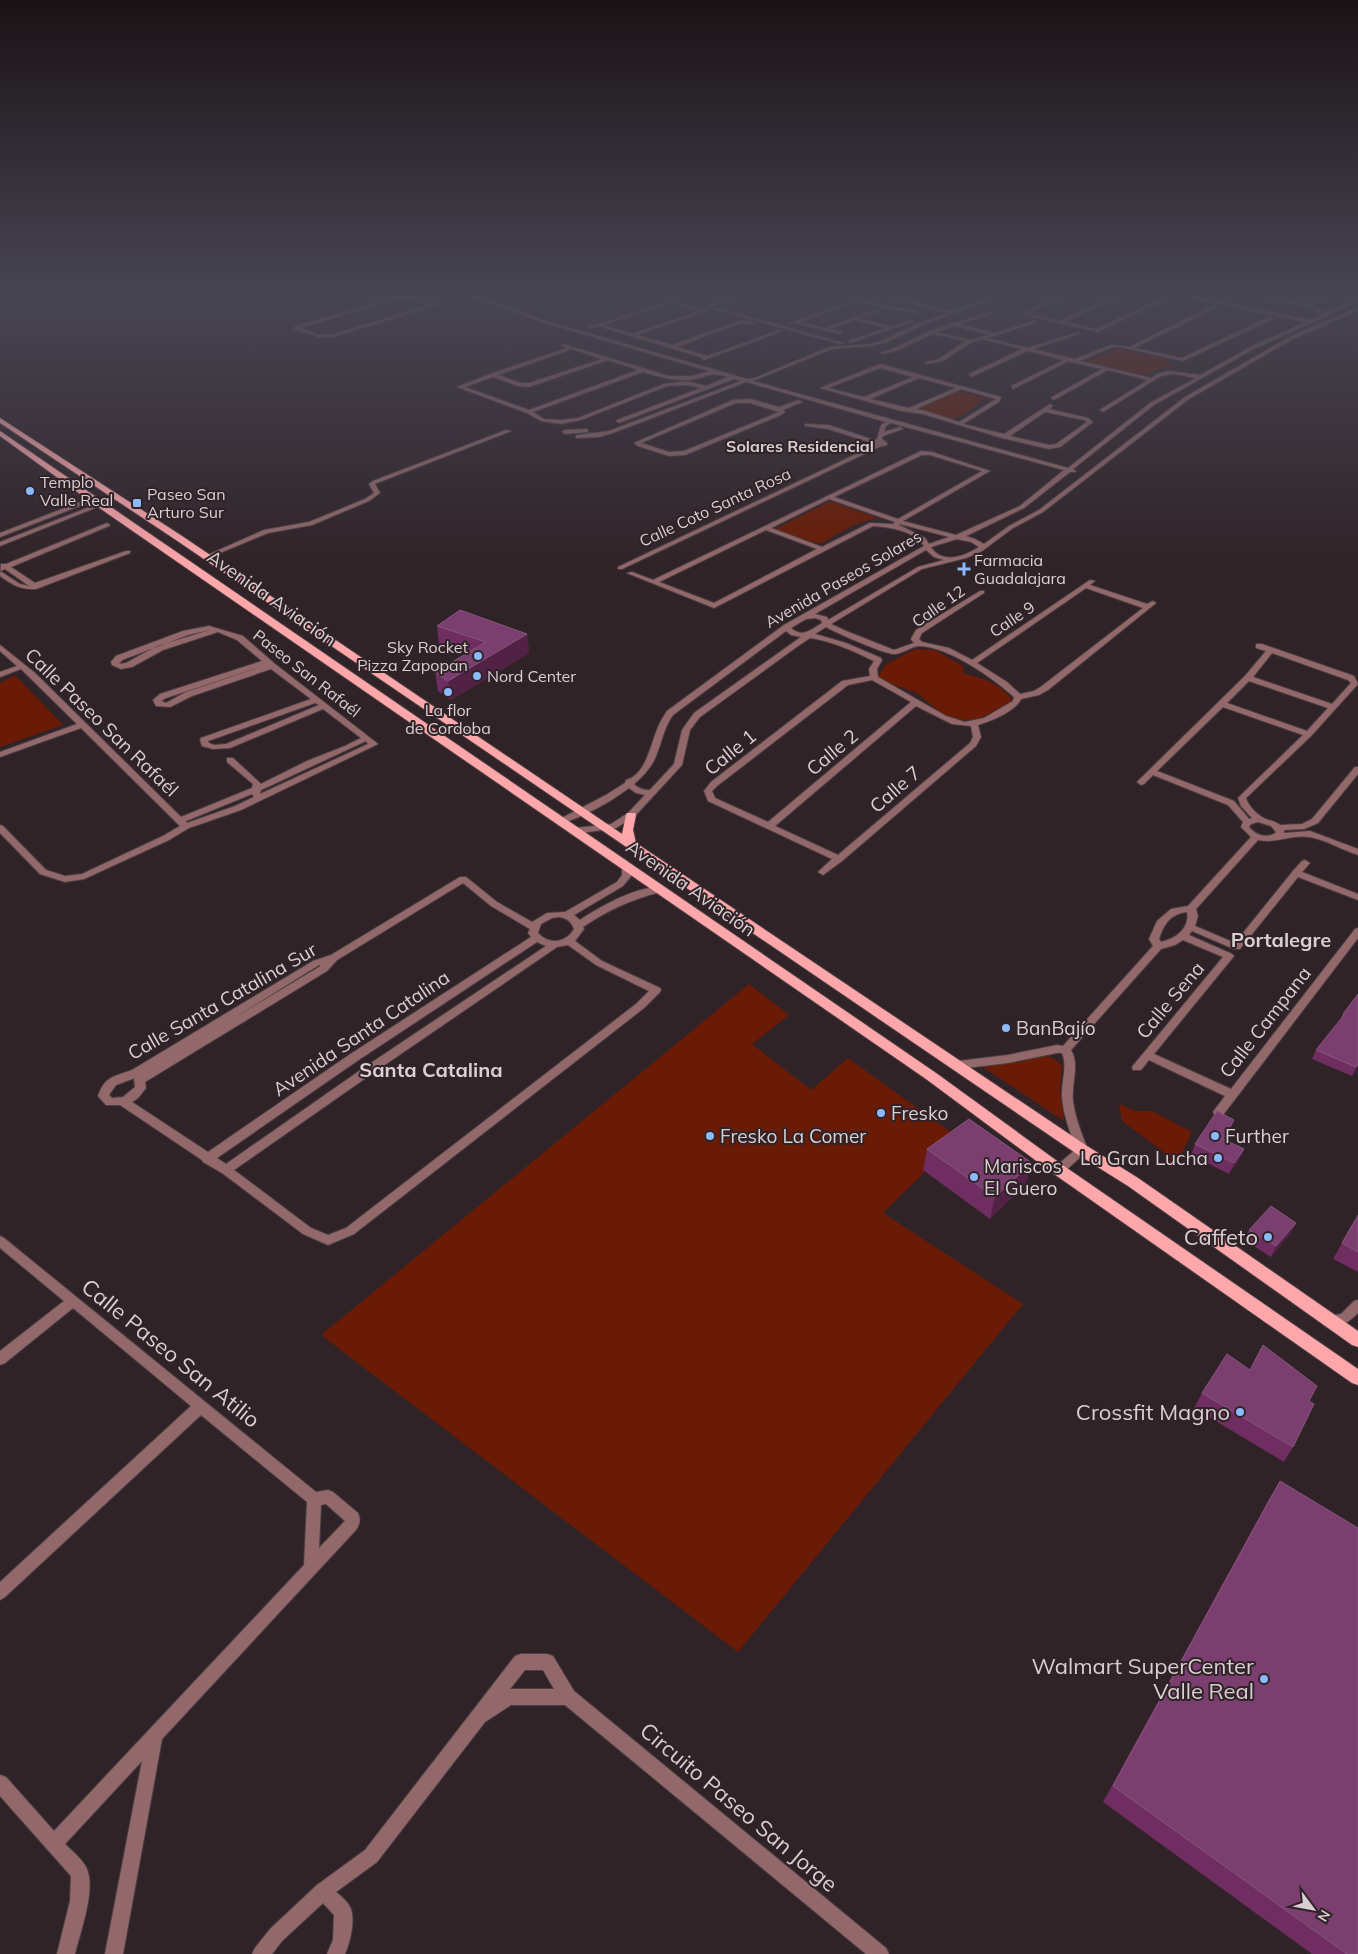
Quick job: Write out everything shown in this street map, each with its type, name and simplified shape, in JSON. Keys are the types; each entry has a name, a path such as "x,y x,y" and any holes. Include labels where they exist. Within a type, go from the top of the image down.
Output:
{"main road":[{"name":"Avenida Aviación","path":"0,420 206,557 1082,1150 1133,1182 1358,1340"},
{"name":"Avenida Aviación","path":"0,433 93,500 930,1076 1059,1170 1358,1378"},
{"path":"631,815 627,824 627,835 631,846"},
{"path":"727,937 748,924"}],"street":[{"path":"470,382 461,388 529,412 543,420 567,422 666,385 679,382"},
{"path":"512,382 529,385 537,382"},
{"path":"529,412 610,382"},
{"path":"688,382 705,387 707,391 715,392"},
{"path":"564,432 594,430 718,382"},
{"path":"731,382 900,429 920,431 1086,475"},
{"path":"578,437 606,434 741,382"},
{"path":"748,382 907,425 920,431 1080,480"},
{"path":"838,382 824,388 930,414 1004,437 1054,448 1090,422 1086,419 1044,410"},
{"path":"865,399 904,382"},
{"path":"943,382 999,398 959,424"},
{"path":"1013,387 1024,382"},
{"path":"1054,398 1082,382"},
{"path":"1103,410 1147,382"},
{"name":"Avenida Paseos Solares","path":"560,821 582,811 629,782 648,765 659,730 670,713 787,627 928,546 967,534 1022,507 1144,410 1191,382"},
{"name":"Avenida Paseos Solares","path":"575,831 606,828 620,823 631,815 678,765 686,730 697,715 808,635 920,568 964,557 983,548 994,538 1041,511 1187,398 1214,382"},
{"path":"529,385 528,388 536,391"},
{"path":"910,410 962,387"},
{"path":"772,407 789,399"},
{"path":"779,409 782,412 779,414 685,453 669,454 637,443 735,401 750,401 779,409 799,402"},
{"path":"1004,437 1051,406"},
{"path":"1144,410 1151,412"},
{"path":"1158,413 1165,415"},
{"path":"924,419 930,414"},
{"path":"629,418 638,421"},
{"path":"920,431 944,418"},
{"path":"807,425 829,427 877,441 884,424 890,421"},
{"path":"907,425 917,422"},
{"name":"Calle Coto Santa Rosa","path":"620,568 900,429"},
{"path":"206,557 266,531 310,524 367,500 377,492 372,484 375,482 508,431"},
{"path":"653,582 925,452 987,471 900,520 895,526"},
{"path":"828,497 938,533 974,540 980,543 983,548"},
{"path":"0,544 117,498"},
{"path":"0,535 93,500"},
{"path":"46,518 57,522"},
{"path":"630,573 714,606 872,524 895,526 923,539 936,556 953,559"},
{"path":"2,566 107,525"},
{"path":"766,528 822,549"},
{"path":"923,539 938,533"},
{"path":"967,534 994,538"},
{"path":"0,573 23,588 36,587 128,552"},
{"path":"2,566 36,587"},
{"name":"Calle 9","path":"972,662 1089,584 1151,605 1045,688 1036,693 1018,697"},
{"name":"Calle 12","path":"919,644 915,639 919,632 982,592"},
{"path":"787,627 790,632 798,635 827,639 878,660 873,669 874,678 948,721 974,724 986,721 1016,702 1018,697 1004,684 972,662 946,650 919,644 894,652 843,633 826,624 824,619 815,616 805,617"},
{"name":"Paseo San Rafaél","path":"218,630 160,648 129,665 122,667 116,665 115,662 119,658 186,633 209,628 218,630 240,638 269,664 374,744"},
{"path":"1258,819 1244,804 1242,798 1308,734 1355,684 1355,680 1260,646"},
{"name":"Calle Paseo San Rafaél","path":"0,647 22,666 150,792 184,822"},
{"path":"1141,782 1248,678 1271,650"},
{"path":"269,664 189,694 167,705 158,704 157,700 163,696 269,664"},
{"path":"0,675 22,666"},
{"name":"Calle 1","path":"839,859 711,799 708,791 714,784 846,683 860,678 874,678"},
{"path":"1248,678 1334,707"},
{"path":"316,700 233,731 213,736 204,740 205,744 213,747 227,746 324,706"},
{"name":"Calle 2","path":"769,826 916,702"},
{"path":"1222,704 1308,734"},
{"path":"0,755 82,724"},
{"name":"Calle 7","path":"824,872 973,744 977,736 974,724"},
{"name":"Calle Paseo San Rafaél","path":"0,828 43,872 65,879 84,876 166,838 184,822 310,763 348,748 366,738"},
{"name":"Calle Paseo San Rafaél","path":"184,822 238,808 374,744"},
{"path":"230,760 257,783 256,800"},
{"path":"1358,769 1315,821 1304,826 1278,832 1265,839 1256,837 1244,827 1247,822 1258,819 1266,821 1278,832 1310,834 1358,852"},
{"path":"1152,772 1231,803 1247,822"},
{"path":"629,782 634,789 640,792 653,792"},
{"path":"229,802 238,808"},
{"path":"1158,946 1154,939 1160,923 1174,911 1191,909 1256,837"},
{"path":"1190,927 1236,947 1305,863"},
{"path":"567,916 620,884 627,875 627,868"},
{"path":"1296,873 1358,897"},
{"name":"Calle Santa Catalina Sur","path":"134,1078 140,1088 134,1096 123,1102 110,1102 103,1096 105,1087 116,1079 134,1078 323,969 334,957 463,879 494,904 534,926"},
{"path":"579,925 567,916 550,915 537,922 533,932 536,938 544,943 555,944 569,941 578,934 579,925 596,913 632,895 658,890"},
{"path":"1066,1050 1158,946 1167,945 1182,936 1190,927 1194,921 1191,909"},
{"name":"Calle Campana","path":"1219,1112 1358,931"},
{"name":"Calle Sena","path":"1137,1066 1229,956 1182,936"},
{"name":"Avenida Santa Catalina","path":"207,1159 353,1058 536,938"},
{"path":"123,1102 226,1170 307,1231 328,1240 350,1231 632,1012 656,990 611,970 569,941"},
{"name":"Avenida Santa Catalina","path":"226,1170 555,944"},
{"path":"958,1065 1008,1059 1058,1049 1066,1050 1070,1055 1067,1089 1073,1124 1082,1150 1059,1170"},
{"path":"1147,1055 1231,1094"},
{"path":"353,1058 369,1070"},
{"name":"Calle Paseo San Atilio","path":"0,1241 314,1499 328,1497 353,1518 353,1522 311,1568 54,1843"},
{"path":"0,1360 73,1301"},
{"path":"1329,1321 1344,1319 1358,1305"},
{"path":"0,1592 201,1406"},
{"path":"311,1568 314,1499"},
{"name":"Circuito Paseo San Jorge","path":"261,1954 276,1935 322,1891 371,1856 521,1662 547,1662 568,1697 880,1954"},
{"name":"Circuito Paseo San Jorge","path":"475,1720 509,1697 568,1697"},
{"path":"114,1954 156,1734"},
{"path":"0,1783 79,1872 81,1880 66,1954"},
{"path":"322,1891 343,1911 342,1940 336,1954"}],"shaded area":[{"path":"956,390 985,398 961,416 955,418 948,418 919,408"},
{"path":"830,501 878,518 855,524 822,543 804,541 775,529"},
{"path":"915,649 935,650 963,666 963,673 998,686 1014,703 972,722 943,715 917,693 877,679 885,665"},
{"path":"15,675 63,725 0,747 0,683"},
{"path":"749,984 789,1015 752,1044 811,1090 848,1058 959,1138 883,1213 1023,1304 738,1652 321,1335"},
{"path":"1042,1055 1053,1058 1062,1065 1060,1088 1064,1121 983,1067"},
{"path":"1119,1104 1136,1111 1152,1111 1192,1132 1180,1157 1171,1169 1166,1155 1161,1150 1122,1121"}],"building":[{"path":"460,610 527,634 448,681 435,672 486,642 437,626"},
{"path":"1358,994 1358,1064 1356,1067 1316,1050"},
{"path":"1217,1111 1234,1120 1223,1139 1244,1149 1234,1163 1195,1144"},
{"path":"969,1119 1032,1163 995,1197 927,1149"},
{"path":"1271,1206 1296,1223 1276,1246 1249,1230"},
{"path":"1358,1215 1358,1252 1342,1243"},
{"path":"1263,1345 1317,1386 1309,1401 1314,1404 1293,1447 1202,1393 1227,1354 1250,1370"},
{"name":"Walmart SuperCenter Valle Real","path":"1280,1481 1358,1528 1358,1954 1347,1954 1113,1786"}],"place":[{"name":"Templo Valle Real","path":"30,491"},
{"name":"Paseo San Arturo Sur","path":"137,503"},
{"name":"Farmacia Guadalajara","path":"964,569"},
{"name":"Sky Rocket Pizza Zapopan","path":"478,656"},
{"name":"Nord Center","path":"477,676"},
{"name":"La flor de Cordoba","path":"448,692"},
{"name":"BanBajío","path":"1006,1028"},
{"name":"Fresko","path":"881,1113"},
{"name":"Fresko La Comer","path":"710,1136"},
{"name":"Further","path":"1215,1136"},
{"name":"La Gran Lucha","path":"1218,1158"},
{"name":"Mariscos El Guero","path":"974,1177"},
{"name":"Caffeto","path":"1268,1237"},
{"name":"Crossfit Magno","path":"1240,1412"},
{"name":"Walmart SuperCenter Valle Real","path":"1264,1679"}],"district":[{"name":"Solares Residencial","path":"800,446"},
{"name":"Portalegre","path":"1281,939"},
{"name":"Santa Catalina","path":"431,1069"}]}
